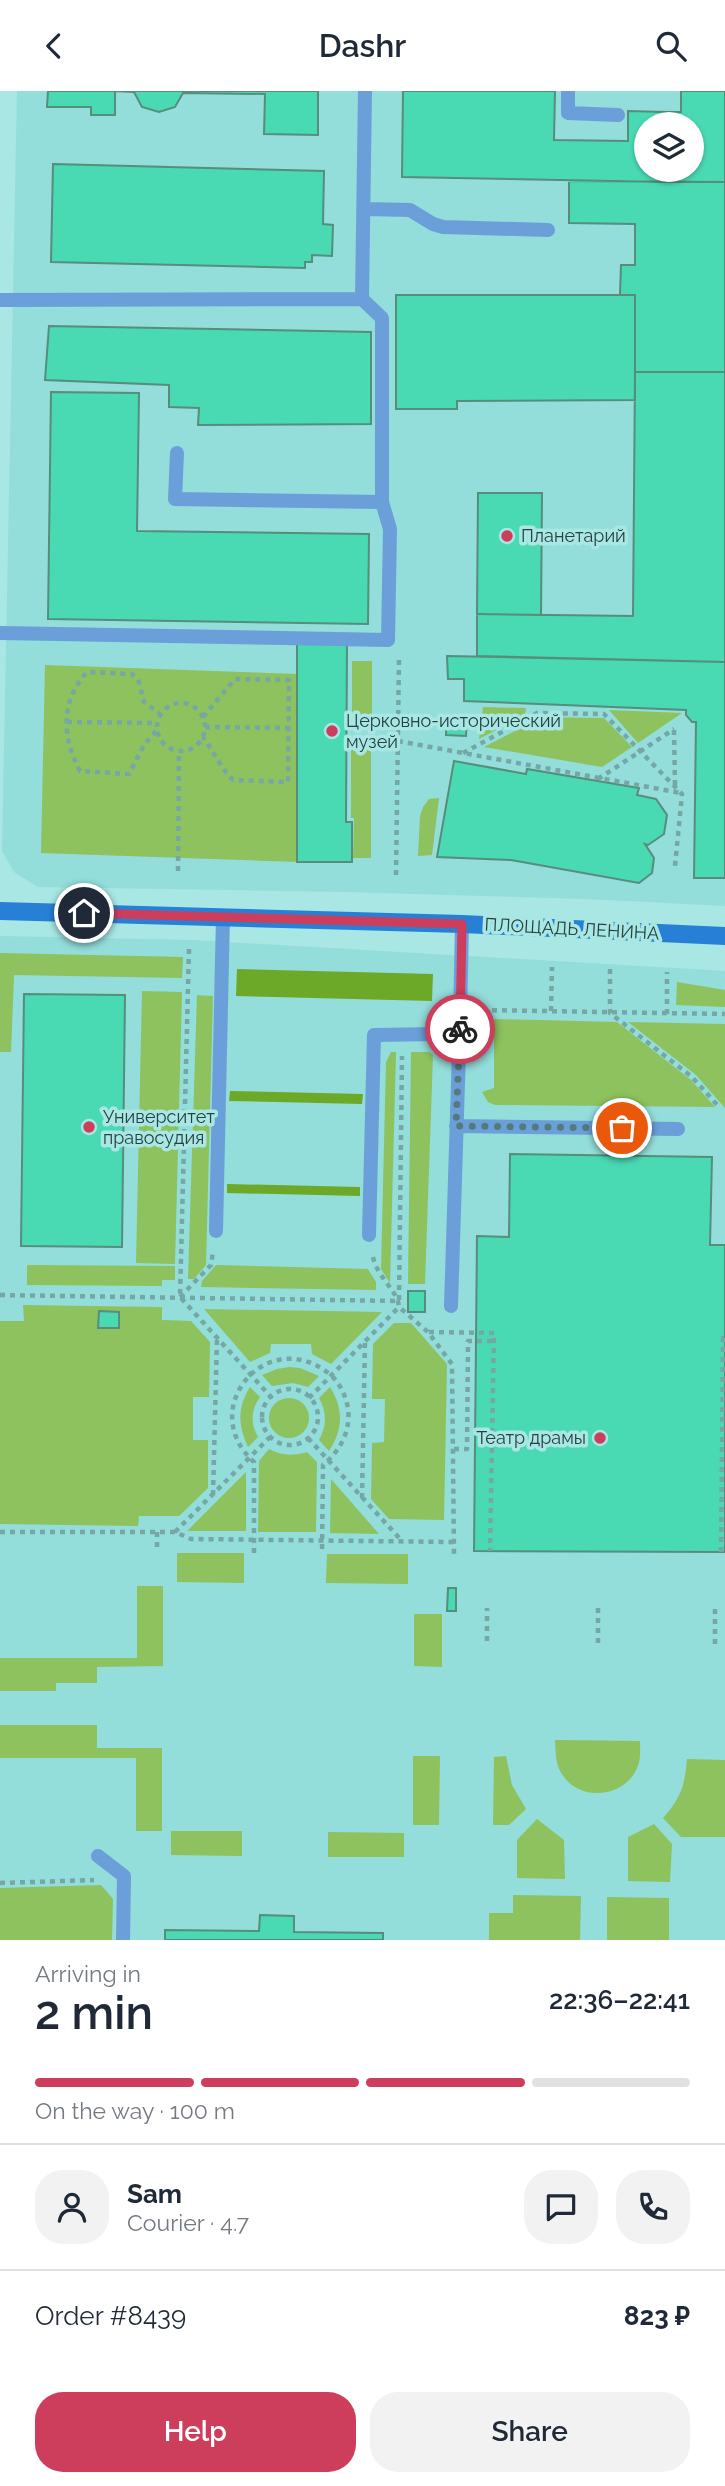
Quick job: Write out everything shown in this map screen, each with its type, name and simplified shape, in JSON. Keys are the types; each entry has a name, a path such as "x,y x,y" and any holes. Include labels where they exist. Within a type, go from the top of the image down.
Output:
{"street":[{"name":"ПЛОЩАДЬ ЛЕНИНА","path":"0,911 462,924 725,936"}],"lane":[{"path":"362,299 365,91"},
{"path":"568,91 568,114 618,114"},
{"path":"363,209 410,210 443,227 548,230"},
{"path":"0,300 362,299 382,318 382,502 390,530 388,640 0,633"},
{"path":"177,453 175,499 382,502"},
{"path":"216,1231 223,916"},
{"path":"451,1306 462,924"},
{"path":"369,1235 374,1035 403,1037 438,1034 460,1015"},
{"path":"456,1126 678,1129"},
{"path":"98,1856 124,1876 123,1940"}],"path":[{"path":"388,640 399,655 396,875"},
{"path":"156,731 144,745 129,774 80,771 71,753 67,722 69,704 76,684 87,672 132,674 139,682 144,702 160,713"},
{"path":"203,717 235,679 289,680 288,782 233,780 220,766 203,737"},
{"path":"178,703 197,709 203,717 203,737 189,750 179,751 164,745 156,731 160,713 178,703"},
{"path":"463,753 537,712 604,713 682,794 674,866"},
{"path":"67,722 156,723"},
{"path":"205,727 289,728"},
{"path":"598,779 674,729 675,786"},
{"path":"398,741 682,794"},
{"path":"178,871 179,751"},
{"path":"189,949 180,1297 271,1397"},
{"path":"551,1011 552,967"},
{"path":"610,969 610,1013"},
{"path":"667,972 667,1014"},
{"path":"460,1015 551,1011 725,1014"},
{"path":"610,1013 692,1077 720,1108"},
{"path":"309,1398 399,1307 403,1037"},
{"path":"369,1235 375,1269 399,1301"},
{"path":"180,1297 211,1265"},
{"path":"0,1295 399,1301"},
{"path":"399,1307 428,1332 452,1364 454,1555"},
{"path":"428,1332 494,1333 490,1551"},
{"path":"213,1495 217,1338"},
{"path":"720,1552 725,1338"},
{"path":"362,1498 365,1341"},
{"path":"454,1449 467,1449 468,1341 494,1341"},
{"path":"254,1553 254,1462 240,1446 232,1423 235,1397 250,1374 271,1361 288,1358 318,1365 332,1375 345,1397 349,1421 342,1444 323,1465 322,1554"},
{"path":"286,1390 294,1390 309,1398 317,1414 314,1432 308,1438 293,1445 285,1445 270,1437 265,1430 262,1413 271,1397 286,1390"},
{"path":"175,1532 270,1437"},
{"path":"308,1438 402,1542"},
{"path":"0,1532 175,1532 191,1539 454,1542"},
{"path":"157,1532 157,1552"},
{"path":"487,1608 487,1641"},
{"path":"598,1608 598,1643"},
{"path":"715,1609 715,1644"},
{"path":"0,1883 97,1880"}],"shaded area":[{"path":"17,91 725,91 725,906 348,892 38,887 14,872 2,851"},
{"path":"0,936 193,940 725,971 725,1940 0,1940"}],"green space":[{"path":"352,661 372,661 372,723 352,723"},
{"path":"45,665 297,674 297,862 41,853"},
{"path":"483,707 526,708 525,715 479,739"},
{"path":"609,710 682,713 638,743"},
{"path":"542,717 604,718 632,747 602,767 484,747"},
{"path":"351,741 371,741 371,858 353,858"},
{"path":"439,798 432,855 418,856 423,807 429,799"},
{"path":"0,953 183,957 182,978 14,975 11,1052 0,1052"},
{"path":"237,969 433,974 432,1001 236,996"},
{"path":"677,982 725,990 725,1007 676,1005"},
{"path":"142,991 182,992 175,1264 136,1263"},
{"path":"197,995 213,996 206,1265 194,1279 188,1279"},
{"path":"494,1019 617,1022 691,1080 715,1107 495,1105 488,1102 482,1092 494,1088"},
{"path":"628,1022 725,1024 725,1108 696,1075"},
{"path":"391,1052 396,1052 390,1283 381,1269 386,1062"},
{"path":"411,1052 429,1052 433,1055 425,1284 408,1284"},
{"path":"230,1091 363,1094 362,1104 229,1101"},
{"path":"227,1184 360,1187 360,1196 227,1193"},
{"path":"27,1265 175,1266 175,1280 162,1280 162,1286 27,1285"},
{"path":"216,1265 368,1269 376,1282 376,1290 201,1287 202,1281"},
{"path":"23,1305 162,1307 162,1320 191,1321 210,1342 209,1397 193,1397 193,1440 208,1440 208,1488 179,1516 139,1516 138,1526 0,1524 0,1321 24,1321"},
{"path":"204,1309 382,1312 331,1364 312,1354 311,1344 271,1344 270,1353 250,1362"},
{"path":"394,1323 411,1323 447,1364 444,1520 389,1519 371,1499 372,1443 384,1442 385,1399 372,1399 373,1344"},
{"path":"289,1367 300,1368 319,1376 308,1387 293,1383 272,1386 262,1375"},
{"path":"250,1387 260,1397 253,1417 258,1437 248,1447 240,1417"},
{"path":"330,1387 338,1403 340,1419 337,1435 329,1451 319,1440 325,1419 319,1398"},
{"path":"289,1398 297,1399 303,1404 308,1410 308,1426 303,1432 297,1437 289,1438 281,1437 275,1432 270,1426 269,1418 270,1410 275,1404 281,1399"},
{"path":"269,1449 288,1455 307,1452 317,1462 316,1532 258,1532 259,1461"},
{"path":"246,1472 246,1531 187,1531"},
{"path":"331,1479 379,1534 330,1533"},
{"path":"177,1553 244,1553 244,1583 177,1582"},
{"path":"327,1554 408,1554 408,1584 326,1583"},
{"path":"137,1586 163,1586 163,1666 97,1667 97,1683 56,1683 56,1691 0,1691 0,1658 137,1658"},
{"path":"414,1614 442,1614 442,1667 414,1666"},
{"path":"0,1725 97,1725 97,1748 162,1748 162,1831 136,1831 136,1758 0,1758"},
{"path":"555,1740 640,1741 638,1765 631,1778 613,1790 592,1793 581,1790 561,1773"},
{"path":"413,1756 440,1756 439,1825 413,1825"},
{"path":"506,1756 512,1785 526,1809 509,1825 493,1825 494,1757"},
{"path":"687,1759 725,1760 725,1837 681,1837 663,1818 681,1791"},
{"path":"537,1819 564,1840 565,1879 517,1878 517,1840"},
{"path":"654,1824 672,1844 670,1882 628,1881 628,1837"},
{"path":"171,1831 242,1831 242,1856 171,1855"},
{"path":"328,1832 404,1833 404,1857 328,1857"},
{"path":"101,1885 113,1899 112,1940 0,1940 0,1888"},
{"path":"513,1895 581,1896 580,1940 489,1940 489,1913 513,1913"},
{"path":"607,1897 669,1898 669,1940 607,1940"}],"building":[{"path":"48,91 115,91 115,115 91,115 91,107 47,107"},
{"path":"115,91 318,91 318,135 264,134 265,94 183,93 175,107 159,112 142,107 134,92"},
{"path":"403,91 555,91 554,140 628,141 628,111 665,112 634,112 634,181 402,177"},
{"path":"681,91 725,91 725,182 704,182 704,112 681,112"},
{"path":"53,164 324,171 323,224 333,225 332,256 312,255 312,262 305,262 305,268 51,262"},
{"path":"569,181 725,182 725,372 635,372 635,295 620,295 621,265 635,265 635,224 569,223"},
{"path":"396,295 635,295 635,400 457,401 457,409 396,409"},
{"path":"49,326 371,332 371,424 198,425 199,408 169,407 169,385 45,380"},
{"path":"635,372 725,372 725,662 477,656 477,614 633,616"},
{"path":"51,392 139,393 137,531 369,534 368,624 48,619"},
{"path":"478,493 542,493 541,615 477,614"},
{"path":"297,644 347,644 346,822 352,822 352,862 297,862"},
{"path":"447,656 725,662 725,878 694,878 696,722 692,722 686,715 686,710 464,701 464,679 448,679"},
{"path":"447,715 467,716 466,736 446,735"},
{"path":"454,761 526,774 527,769 639,788 637,795 656,799 667,815 664,834 648,845 645,844 654,858 652,873 639,883 511,860 437,857"},
{"path":"24,994 125,995 122,1247 21,1246"},
{"name":"Театр драмы","path":"510,1154 712,1157 710,1245 725,1245 725,1552 474,1551 477,1236 509,1237"},
{"path":"408,1291 425,1291 425,1312 408,1312"},
{"path":"99,1311 119,1312 119,1328 98,1328"},
{"path":"448,1588 456,1588 456,1611 447,1611"},
{"path":"260,1915 294,1916 294,1932 383,1933 383,1940 165,1940 165,1930 259,1931"}],"way so far":[{"path":"460,1029 456,1126 622,1128"}],"place":[{"name":"Планетарий","path":"507,536"},
{"name":"Церковно-исторический музей","path":"332,731"},
{"name":"Университет правосудия","path":"89,1127"},
{"name":"Театр драмы","path":"600,1438"}],"route":[{"path":"84,913 462,924 460,1029"}]}
